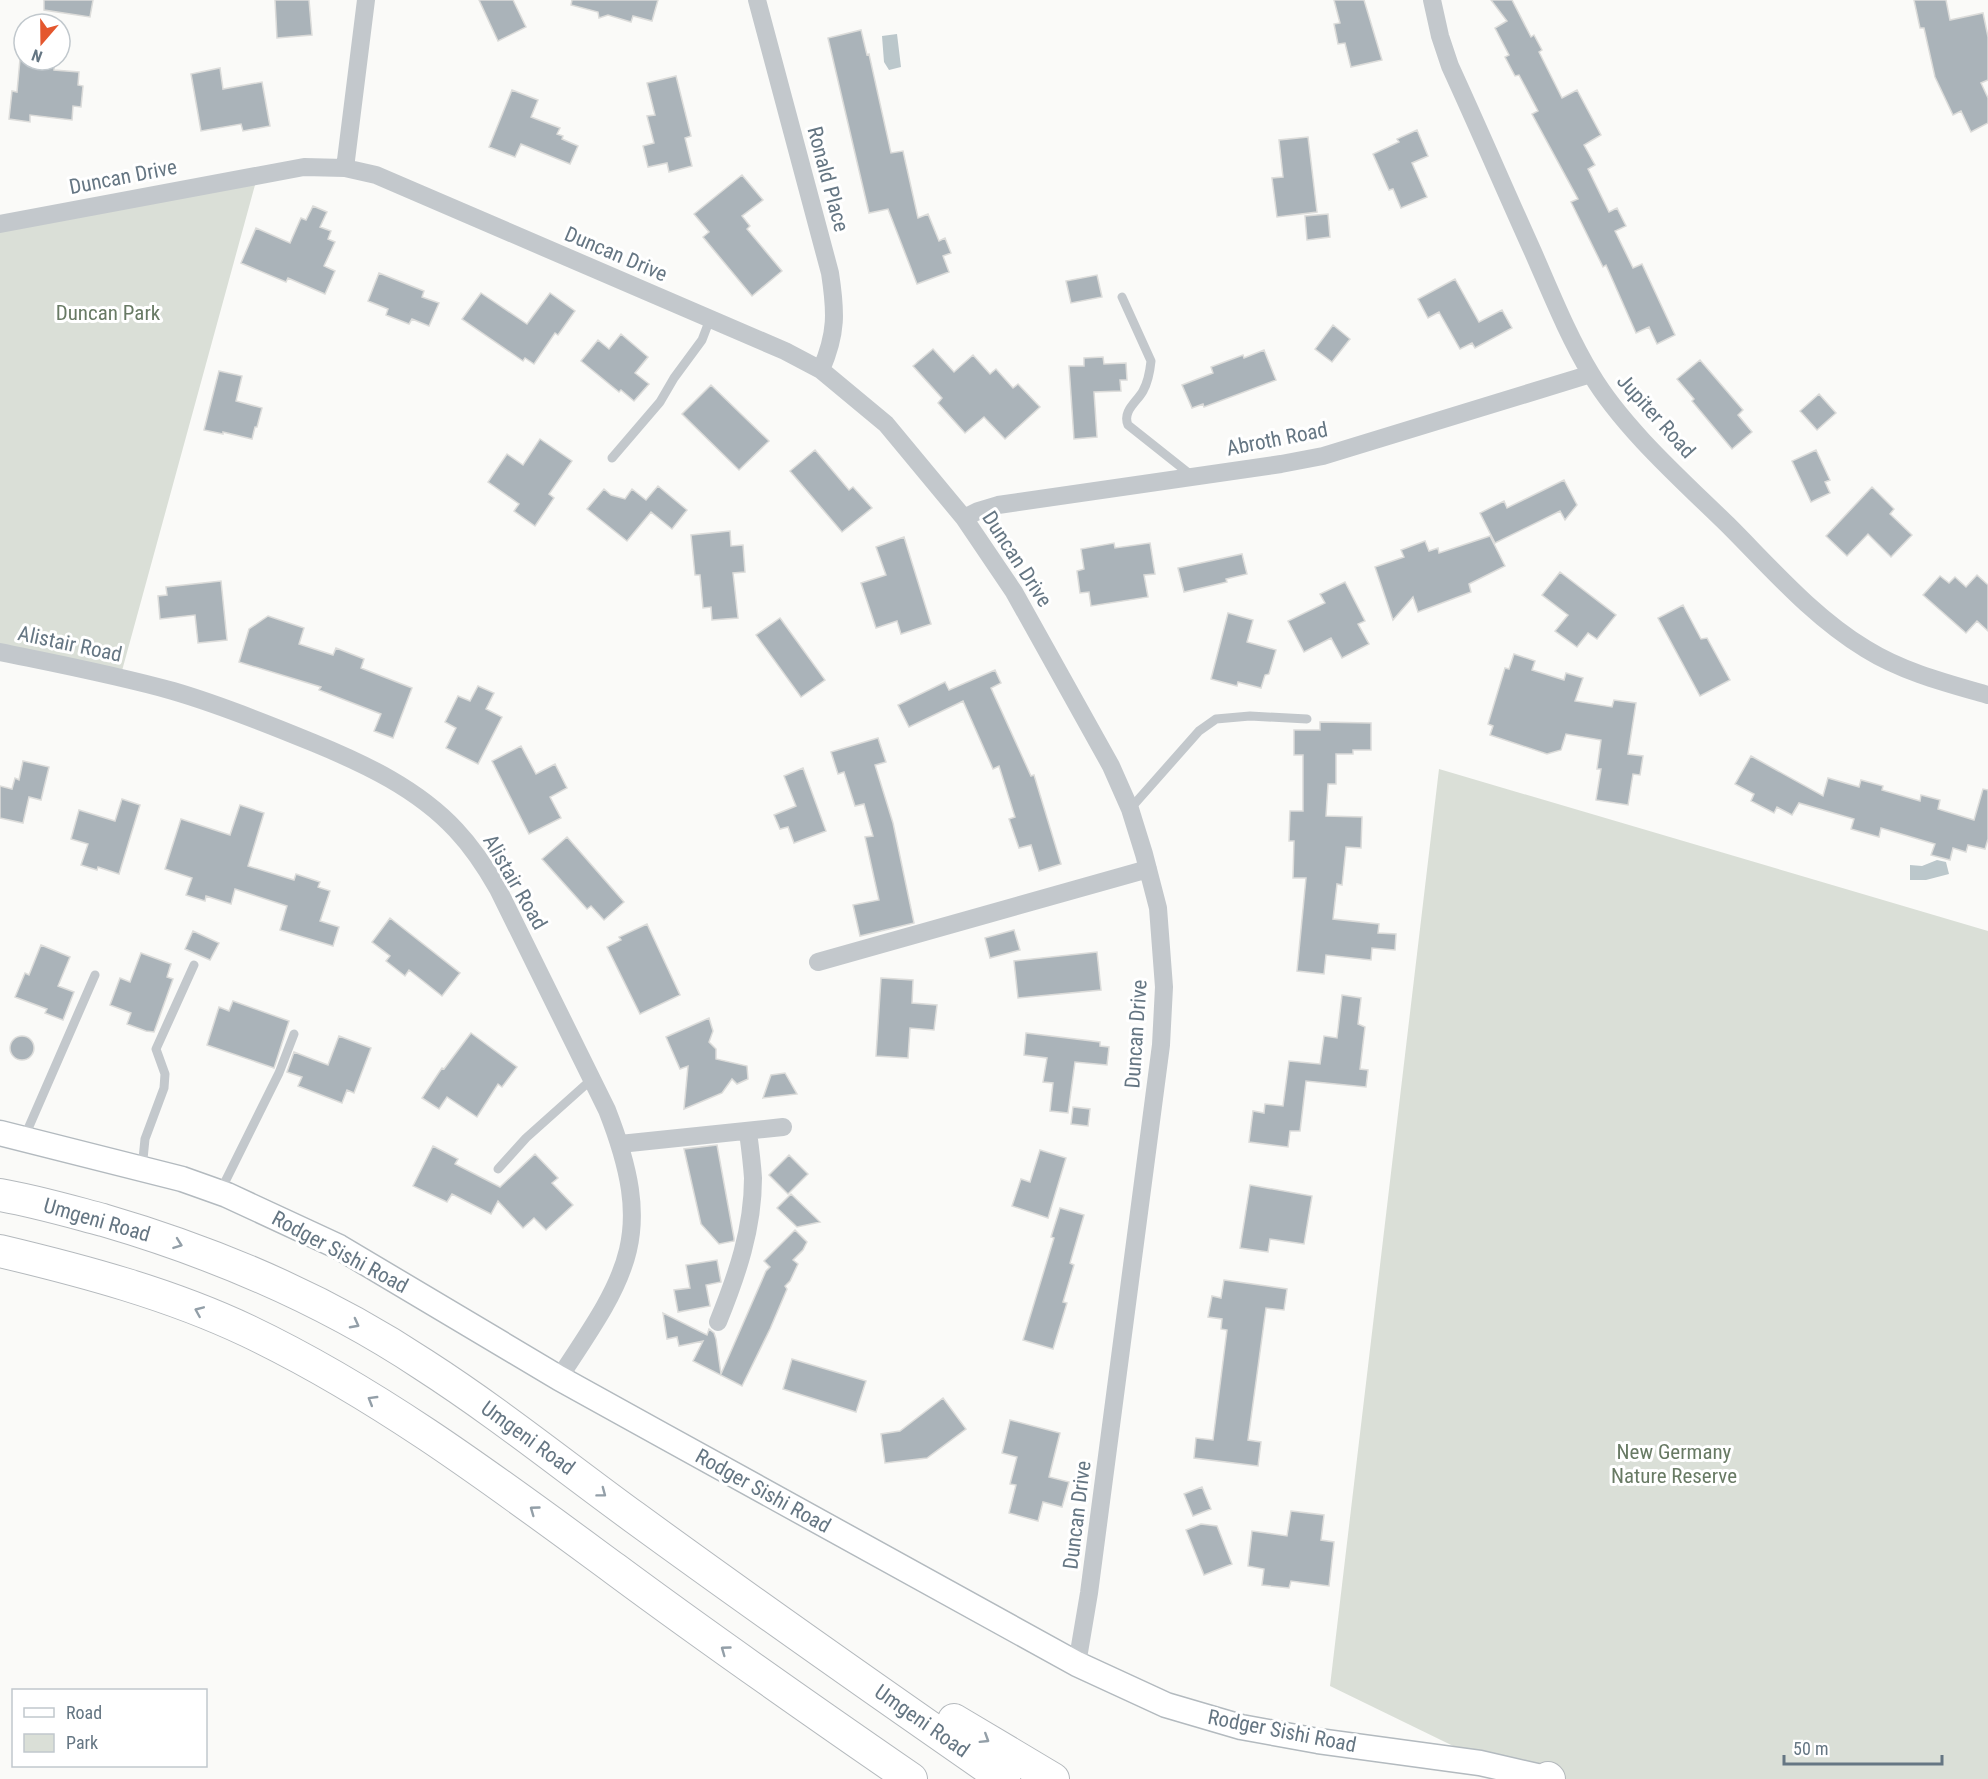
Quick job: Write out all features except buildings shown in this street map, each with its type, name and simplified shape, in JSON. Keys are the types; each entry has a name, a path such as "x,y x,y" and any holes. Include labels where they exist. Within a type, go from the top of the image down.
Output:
{"highway":[{"name":"Umgeni Road","path":"0,1195 79,1213 146,1232 253,1273 371,1332 422,1363 526,1436 634,1517 1005,1779"},
{"path":"0,1251 114,1281 179,1302 247,1331 318,1367 386,1408 507,1490 756,1672 911,1779"},
{"path":"634,1517 990,1742 1053,1779"},
{"path":"756,1672 876,1779"}],"street":[{"path":"345,168 366,0"},
{"name":"Ronald Place","path":"757,0 830,273 835,324 821,370"},
{"name":"Jupiter Road","path":"1432,0 1450,66 1560,314 1591,374 1612,406 1826,620 1864,648 1900,667 1988,695"},
{"name":"Duncan Drive","path":"0,224 304,166 345,168 376,175 785,351 821,370 886,424 964,519 993,558 1014,592 1111,766 1130,809 1148,869 1158,908 1162,948 1164,987 1161,1045 1091,1581 1077,1664"},
{"name":"Abroth Road","path":"964,519 978,511 998,505 1323,456 1591,374"},
{"name":"Alistair Road","path":"0,652 174,691 276,727 346,756 381,773 410,791 456,829 482,861 592,1079 620,1144 627,1172 632,1210 629,1251 612,1294 559,1378"},
{"path":"818,962 1148,869"},
{"path":"620,1144 783,1127"},
{"path":"718,1322 734,1284 750,1221 753,1178 748,1132"},
{"name":"Rodger Sishi Road","path":"0,1133 182,1179 220,1192 339,1247 559,1378 1077,1664 1166,1705 1241,1727 1318,1741 1480,1763 1549,1779"}],"lane":[{"path":"1122,297 1151,361 1143,391 1127,412 1125,420 1128,425 1193,477"},
{"path":"612,458 660,402 674,378 702,340 710,319"},
{"path":"1130,809 1199,731 1216,719 1250,716 1307,719"},
{"path":"142,1169 145,1139 164,1088 165,1074 156,1049 194,965"},
{"path":"24,1139 95,975"},
{"path":"220,1192 279,1073 294,1034"},
{"path":"498,1169 526,1138 592,1079"}],"green space":[{"name":"Duncan Park","path":"258,174 120,678 0,651 0,224"},
{"name":"New Germany Nature Reserve","path":"1439,769 1988,931 1988,1779 1521,1779 1330,1686"}],"shaded area":[{"path":"897,34 901,67 889,70 884,62 882,36"},
{"path":"1937,860 1946,862 1949,874 1926,880 1910,880 1910,865 1922,866"}]}
